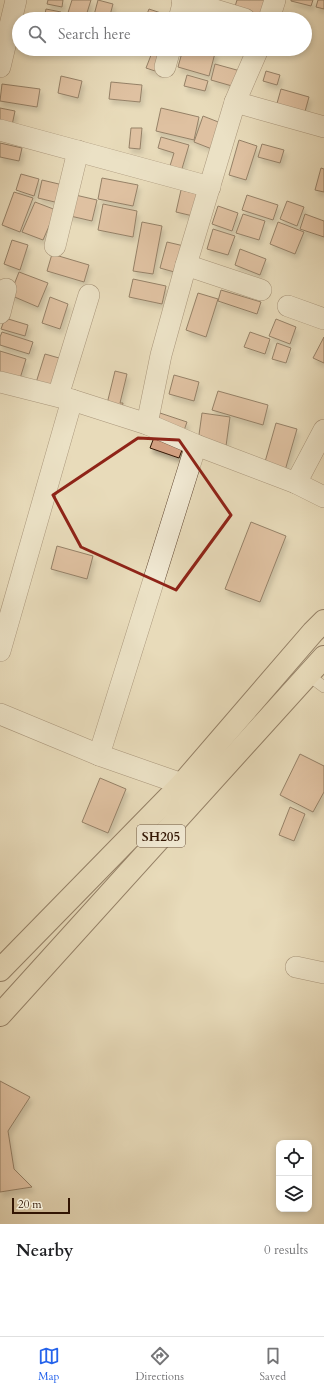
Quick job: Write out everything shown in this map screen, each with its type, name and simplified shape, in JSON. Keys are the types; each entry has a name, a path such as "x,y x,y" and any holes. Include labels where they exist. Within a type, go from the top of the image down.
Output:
{"main road":[{"path":"0,970 182,784 270,681 324,621"},
{"name":"SH205","path":"0,1015 289,695 316,681 324,657"},
{"path":"270,681 289,695"}],"street":[{"path":"13,12 16,0"},
{"path":"180,12 183,0 222,12"},
{"path":"271,12 275,0"},
{"path":"0,67 12,17"},
{"path":"147,424 161,355 186,265 235,102 255,56"},
{"path":"235,102 324,127"},
{"path":"0,130 210,187"},
{"path":"55,246 78,151"},
{"path":"186,265 261,290"},
{"path":"0,313 6,289"},
{"path":"0,651 65,398 88,296"},
{"path":"288,306 324,320"},
{"path":"0,382 65,398 147,424 196,445 296,483 324,497"},
{"path":"296,483 324,430"},
{"path":"99,755 196,445"},
{"path":"0,714 99,755 182,784"},
{"path":"296,967 324,973"}],"highlighted area":[{"path":"138,438 179,440 231,515 176,590 81,547 53,495"}],"building":[{"path":"48,0 63,0 62,7 47,4"},
{"path":"72,0 91,0 87,12 68,12"},
{"path":"98,0 113,4 111,12 95,12"},
{"path":"237,0 272,0 269,12 233,12"},
{"path":"291,0 313,0 311,6"},
{"path":"318,0 324,0 324,9 316,7"},
{"path":"46,9 61,12 45,12"},
{"path":"149,9 158,12 148,12"},
{"path":"151,56 167,56 161,73 146,68"},
{"path":"181,56 214,56 209,76 178,67"},
{"path":"215,64 244,72 239,88 211,80"},
{"path":"266,71 280,75 277,85 263,81"},
{"path":"187,75 208,81 205,91 184,86"},
{"path":"61,76 82,81 78,98 58,93"},
{"path":"111,82 142,85 140,102 109,99"},
{"path":"2,84 40,89 37,107 0,101"},
{"path":"281,89 309,97 304,115 276,107"},
{"path":"0,108 15,111 11,130 0,127"},
{"path":"161,108 199,117 194,140 156,131"},
{"path":"203,116 226,125 217,151 194,142"},
{"path":"131,128 142,128 140,149 129,148"},
{"path":"161,137 189,145 181,172 169,169 174,153 158,148"},
{"path":"239,140 257,146 246,180 229,175"},
{"path":"0,143 22,148 19,161 0,157"},
{"path":"262,144 284,150 280,163 258,157"},
{"path":"321,168 324,169 324,192 315,190"},
{"path":"21,174 39,179 34,196 16,190"},
{"path":"102,178 138,185 133,206 98,199"},
{"path":"42,180 63,185 59,203 38,198"},
{"path":"181,190 198,194 193,216 176,212"},
{"path":"14,192 33,198 20,232 2,225"},
{"path":"71,194 97,200 92,221 66,215"},
{"path":"247,195 278,205 273,220 242,210"},
{"path":"287,201 304,207 297,226 280,219"},
{"path":"35,202 56,210 43,240 22,232"},
{"path":"103,204 137,211 133,237 98,230"},
{"path":"218,206 238,213 232,231 212,224"},
{"path":"243,214 265,221 259,240 236,233"},
{"path":"305,214 324,221 324,237 300,229"},
{"path":"142,222 162,226 153,274 133,271"},
{"path":"278,222 304,232 295,254 270,244"},
{"path":"213,229 235,236 228,255 207,249"},
{"path":"12,240 28,245 20,270 4,264"},
{"path":"167,242 184,246 178,273 160,268"},
{"path":"240,249 266,259 260,275 235,265"},
{"path":"52,254 89,265 84,282 47,271"},
{"path":"19,272 48,283 38,307 10,295"},
{"path":"133,279 166,286 162,304 129,297"},
{"path":"221,290 261,302 257,314 218,301"},
{"path":"198,293 218,299 206,337 186,330"},
{"path":"50,297 68,304 60,329 42,323"},
{"path":"5,318 28,325 25,336 1,329"},
{"path":"276,319 296,327 290,344 269,336"},
{"path":"2,332 33,342 29,354 0,345 0,337"},
{"path":"250,332 270,339 265,354 244,347"},
{"path":"324,337 324,363 313,358"},
{"path":"277,343 291,348 286,363 272,359"},
{"path":"0,351 26,359 18,385 0,380"},
{"path":"45,354 66,360 55,392 35,386"},
{"path":"115,371 127,374 120,403 123,403 121,412 106,408"},
{"path":"174,375 199,382 194,401 169,394"},
{"path":"218,391 268,405 263,425 212,410"},
{"path":"160,413 187,422 182,436 156,427"},
{"path":"202,413 230,417 226,446 198,442"},
{"path":"276,423 297,429 284,474 263,469"},
{"path":"156,432 185,442 179,458 150,448"},
{"path":"251,522 286,536 260,602 225,589"},
{"path":"57,546 93,556 87,579 51,569"},
{"path":"300,754 324,766 324,792 313,812 280,795"},
{"path":"100,778 126,789 108,833 82,822"},
{"path":"290,807 305,814 294,841 279,835"},
{"path":"0,1081 30,1097 8,1131 14,1169 32,1187 0,1192"}]}
